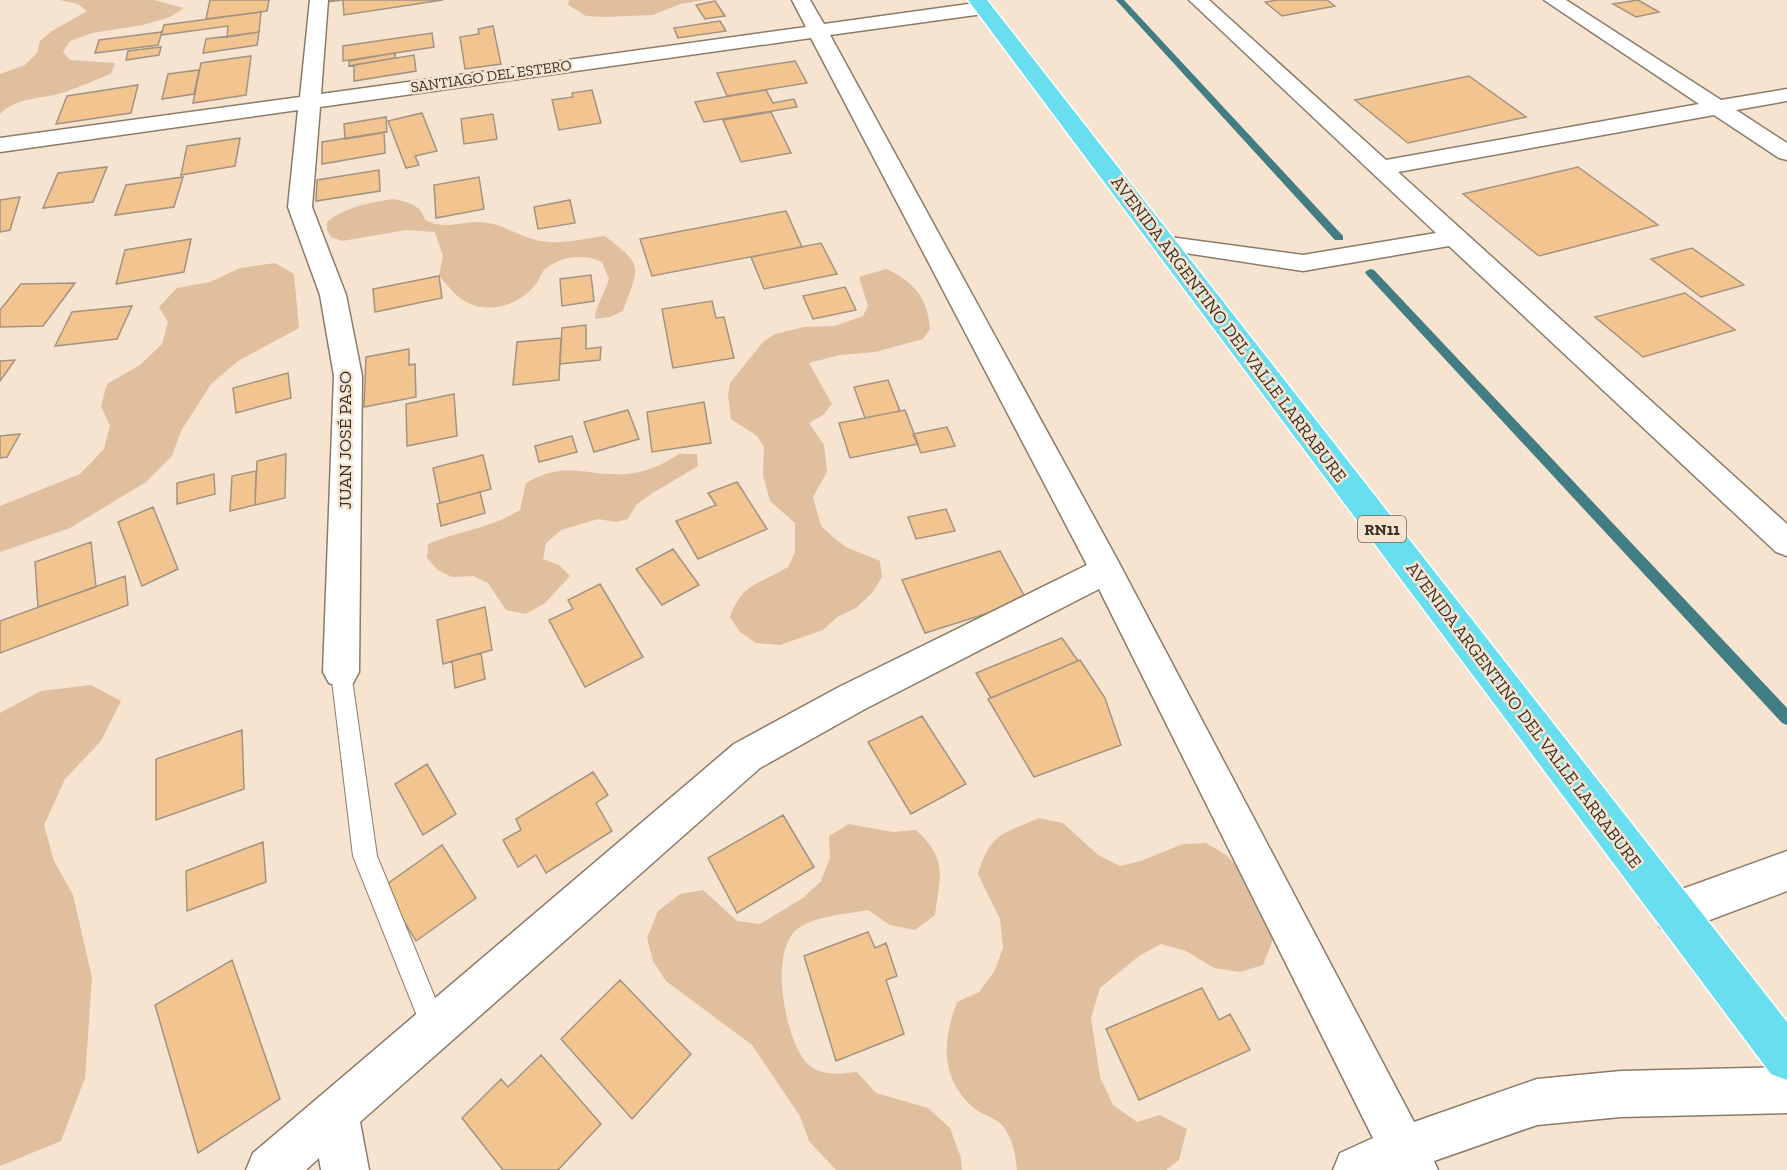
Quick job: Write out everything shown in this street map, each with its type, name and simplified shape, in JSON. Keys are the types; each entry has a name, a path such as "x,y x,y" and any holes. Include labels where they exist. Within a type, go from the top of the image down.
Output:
{"highway":[{"name":"AVENIDA ARGENTINO DEL VALLE LARRABURE","path":"980,4 1787,1058"}],"street":[{"name":"JUAN JOSÉ PASO","path":"319,0 300,207 333,295 348,376 341,672"},
{"path":"801,0 816,32 1106,570 1408,1159"},
{"path":"1198,0 1787,543"},
{"path":"1553,0 1787,153"},
{"name":"SANTIAGO DEL ESTERO","path":"0,145 816,32 980,4"},
{"path":"1380,168 1787,95"},
{"path":"1162,243 1303,263 1456,237"},
{"path":"270,1170 747,756 852,698 1106,570"},
{"path":"1675,912 1787,871"},
{"path":"1357,1170 1408,1159 1537,1102 1621,1095 1787,1090"},
{"path":"336,1114 345,1170"}],"lane":[{"path":"341,672 365,856 434,1027"}],"shaded area":[{"path":"60,0 154,0 184,8 170,17 143,25 92,33 70,41 63,52 70,60 115,63 111,74 62,93 21,101 6,108 0,114 0,74 25,65 37,53 40,41 52,31 87,11 78,4"},
{"path":"569,0 705,0 680,4 653,15 604,17 586,16 568,5"},
{"path":"394,199 413,205 425,220 439,225 487,223 525,237 549,242 605,236 627,254 635,268 633,284 623,311 610,317 595,319 609,279 602,262 596,259 576,257 562,260 546,268 536,284 521,298 502,306 481,307 461,299 439,276 443,256 435,232 406,230 342,241 331,237 327,230 327,222 342,212"},
{"path":"275,263 294,274 299,328 238,361 211,384 181,431 172,456 146,482 70,528 0,552 0,506 80,474 104,449 110,426 101,406 107,384 140,365 162,344 168,322 159,307 177,288 210,282 240,268"},
{"path":"886,269 912,285 923,300 930,329 923,339 875,352 840,355 809,363 832,404 823,415 809,423 824,445 827,472 813,497 821,526 846,547 880,561 882,577 872,593 856,608 837,617 823,630 780,645 756,643 740,632 730,617 740,597 746,591 788,567 795,552 795,523 770,501 763,475 764,447 757,436 731,419 728,395 730,383 763,342 775,334 804,327 835,326 863,316 868,306 859,277"},
{"path":"679,454 697,454 698,466 636,505 628,519 616,522 598,519 561,530 546,543 543,559 559,565 570,576 545,603 526,614 506,610 488,583 473,576 452,577 438,570 427,558 428,544 498,521 520,510 526,483 541,476 566,470 611,474 640,472"},
{"path":"91,685 121,701 101,741 65,779 44,825 54,861 73,895 92,977 85,1078 61,1141 0,1166 0,713 41,691"},
{"path":"1039,818 1063,823 1098,855 1120,866 1141,861 1183,844 1206,843 1226,855 1245,874 1273,917 1272,942 1263,965 1240,972 1214,968 1186,951 1161,944 1139,956 1100,988 1091,1018 1100,1077 1113,1105 1137,1122 1160,1115 1187,1129 1179,1160 1166,1170 1017,1170 1013,1147 1006,1130 997,1121 975,1109 955,1085 950,1073 947,1046 957,1002 979,992 994,972 1003,948 1000,919 978,874 993,842 1007,832"},
{"path":"849,824 893,832 916,830 933,850 937,860 940,878 935,915 915,930 890,925 868,910 818,919 800,927 793,933 786,945 783,961 783,998 792,1034 805,1061 816,1070 830,1073 857,1072 876,1093 928,1108 950,1128 961,1158 962,1170 836,1170 809,1141 800,1116 752,1045 666,981 653,961 647,938 658,911 680,894 703,890 737,921 760,924 803,898 821,881 830,858 829,836"}],"building":[{"path":"210,0 269,0 267,11 206,19"},
{"path":"343,0 443,0 344,15"},
{"path":"1327,0 1335,6 1282,16 1265,2"},
{"path":"1638,0 1659,12 1636,17 1613,4"},
{"path":"715,1 725,16 705,19 696,5"},
{"path":"261,12 259,32 227,37 228,26 161,35 164,25"},
{"path":"720,21 726,31 678,38 674,28"},
{"path":"493,26 501,64 465,69 460,37 479,34 478,29"},
{"path":"162,32 158,45 95,53 99,40"},
{"path":"259,32 257,45 203,53 206,39"},
{"path":"432,33 434,47 343,61 343,46"},
{"path":"161,47 159,55 126,60 128,51"},
{"path":"395,53 395,58 349,66 349,61"},
{"path":"414,55 416,71 354,81 354,65"},
{"path":"251,56 246,95 193,103 201,63"},
{"path":"795,61 807,83 727,96 717,73"},
{"path":"199,70 194,94 162,99 168,74"},
{"path":"1469,76 1526,117 1408,143 1355,100"},
{"path":"138,85 131,113 56,124 67,96"},
{"path":"592,90 601,123 559,130 552,100 573,97 572,93"},
{"path":"766,90 773,103 794,99 797,107 704,122 695,102"},
{"path":"771,112 791,153 741,162 723,120"},
{"path":"422,113 437,151 415,156 419,165 406,168 388,121"},
{"path":"493,114 497,139 464,144 461,119"},
{"path":"386,117 387,132 345,139 344,124"},
{"path":"384,132 385,153 322,164 322,142"},
{"path":"240,138 235,166 181,175 187,146"},
{"path":"107,167 93,202 43,208 58,173"},
{"path":"1578,167 1658,225 1539,256 1463,194"},
{"path":"379,170 380,191 316,201 317,180"},
{"path":"183,177 174,207 115,215 126,185"},
{"path":"479,177 484,209 436,218 434,185"},
{"path":"20,197 10,230 0,232 0,200"},
{"path":"570,200 575,223 538,229 534,207"},
{"path":"786,211 802,247 652,276 640,239"},
{"path":"191,239 184,272 116,284 125,250"},
{"path":"821,243 837,274 764,289 751,257"},
{"path":"1692,248 1744,285 1701,297 1651,259"},
{"path":"591,275 594,301 562,306 560,279"},
{"path":"439,276 442,298 375,312 373,289"},
{"path":"75,283 43,326 0,327 0,310 21,284"},
{"path":"845,287 856,310 813,319 803,296"},
{"path":"1685,293 1735,330 1643,357 1595,317"},
{"path":"712,301 716,318 724,317 734,358 673,368 662,309"},
{"path":"132,306 117,339 55,346 72,312"},
{"path":"586,325 586,349 601,347 600,360 560,364 562,328"},
{"path":"561,338 559,380 513,385 517,342"},
{"path":"409,349 409,365 415,364 416,397 364,407 366,357"},
{"path":"15,360 0,381 0,361"},
{"path":"288,373 291,398 236,413 233,388"},
{"path":"888,380 900,411 865,418 854,387"},
{"path":"454,394 457,436 407,446 406,404"},
{"path":"704,402 711,443 652,452 647,412"},
{"path":"628,410 639,439 594,452 584,422"},
{"path":"905,410 918,444 850,458 839,423"},
{"path":"947,427 955,446 921,453 913,434"},
{"path":"20,434 7,457 0,458 0,436"},
{"path":"572,436 577,452 539,462 535,446"},
{"path":"286,454 285,498 255,505 257,461"},
{"path":"483,455 491,489 440,503 433,468"},
{"path":"256,471 255,505 230,511 232,476"},
{"path":"214,474 215,494 177,504 177,483"},
{"path":"737,482 767,529 698,559 676,521 716,505 708,493"},
{"path":"480,492 485,513 441,526 437,504"},
{"path":"153,507 178,569 142,586 118,522"},
{"path":"946,509 955,531 916,539 908,517"},
{"path":"91,542 96,587 38,607 35,562"},
{"path":"673,549 699,585 662,605 636,569"},
{"path":"1000,551 1027,601 925,633 902,580"},
{"path":"125,576 128,605 0,653 0,621"},
{"path":"600,584 643,657 585,687 549,620 573,609 568,600"},
{"path":"485,607 492,650 443,664 437,620"},
{"path":"1062,638 1078,661 991,698 976,673"},
{"path":"481,653 485,679 455,688 452,661"},
{"path":"1080,660 1105,698 1121,745 1034,777 988,699"},
{"path":"922,716 966,784 911,814 868,742"},
{"path":"242,730 244,789 156,820 156,759"},
{"path":"427,764 456,814 423,835 395,784"},
{"path":"593,772 608,795 596,803 612,831 546,873 536,855 518,867 503,840 521,830 516,819"},
{"path":"783,815 814,867 737,913 708,858"},
{"path":"263,842 266,882 187,911 186,871"},
{"path":"442,845 476,898 416,941 383,887"},
{"path":"868,932 875,948 886,943 897,976 886,980 904,1034 836,1061 804,956"},
{"path":"232,960 280,1099 198,1153 155,1005"},
{"path":"620,980 691,1054 632,1119 561,1039"},
{"path":"1202,988 1219,1020 1230,1014 1250,1050 1139,1100 1106,1029"},
{"path":"541,1055 601,1124 558,1170 503,1170 462,1118 501,1079 508,1087"}],"waterway":[{"path":"1120,0 1339,238"},
{"path":"1370,272 1787,718"}]}
